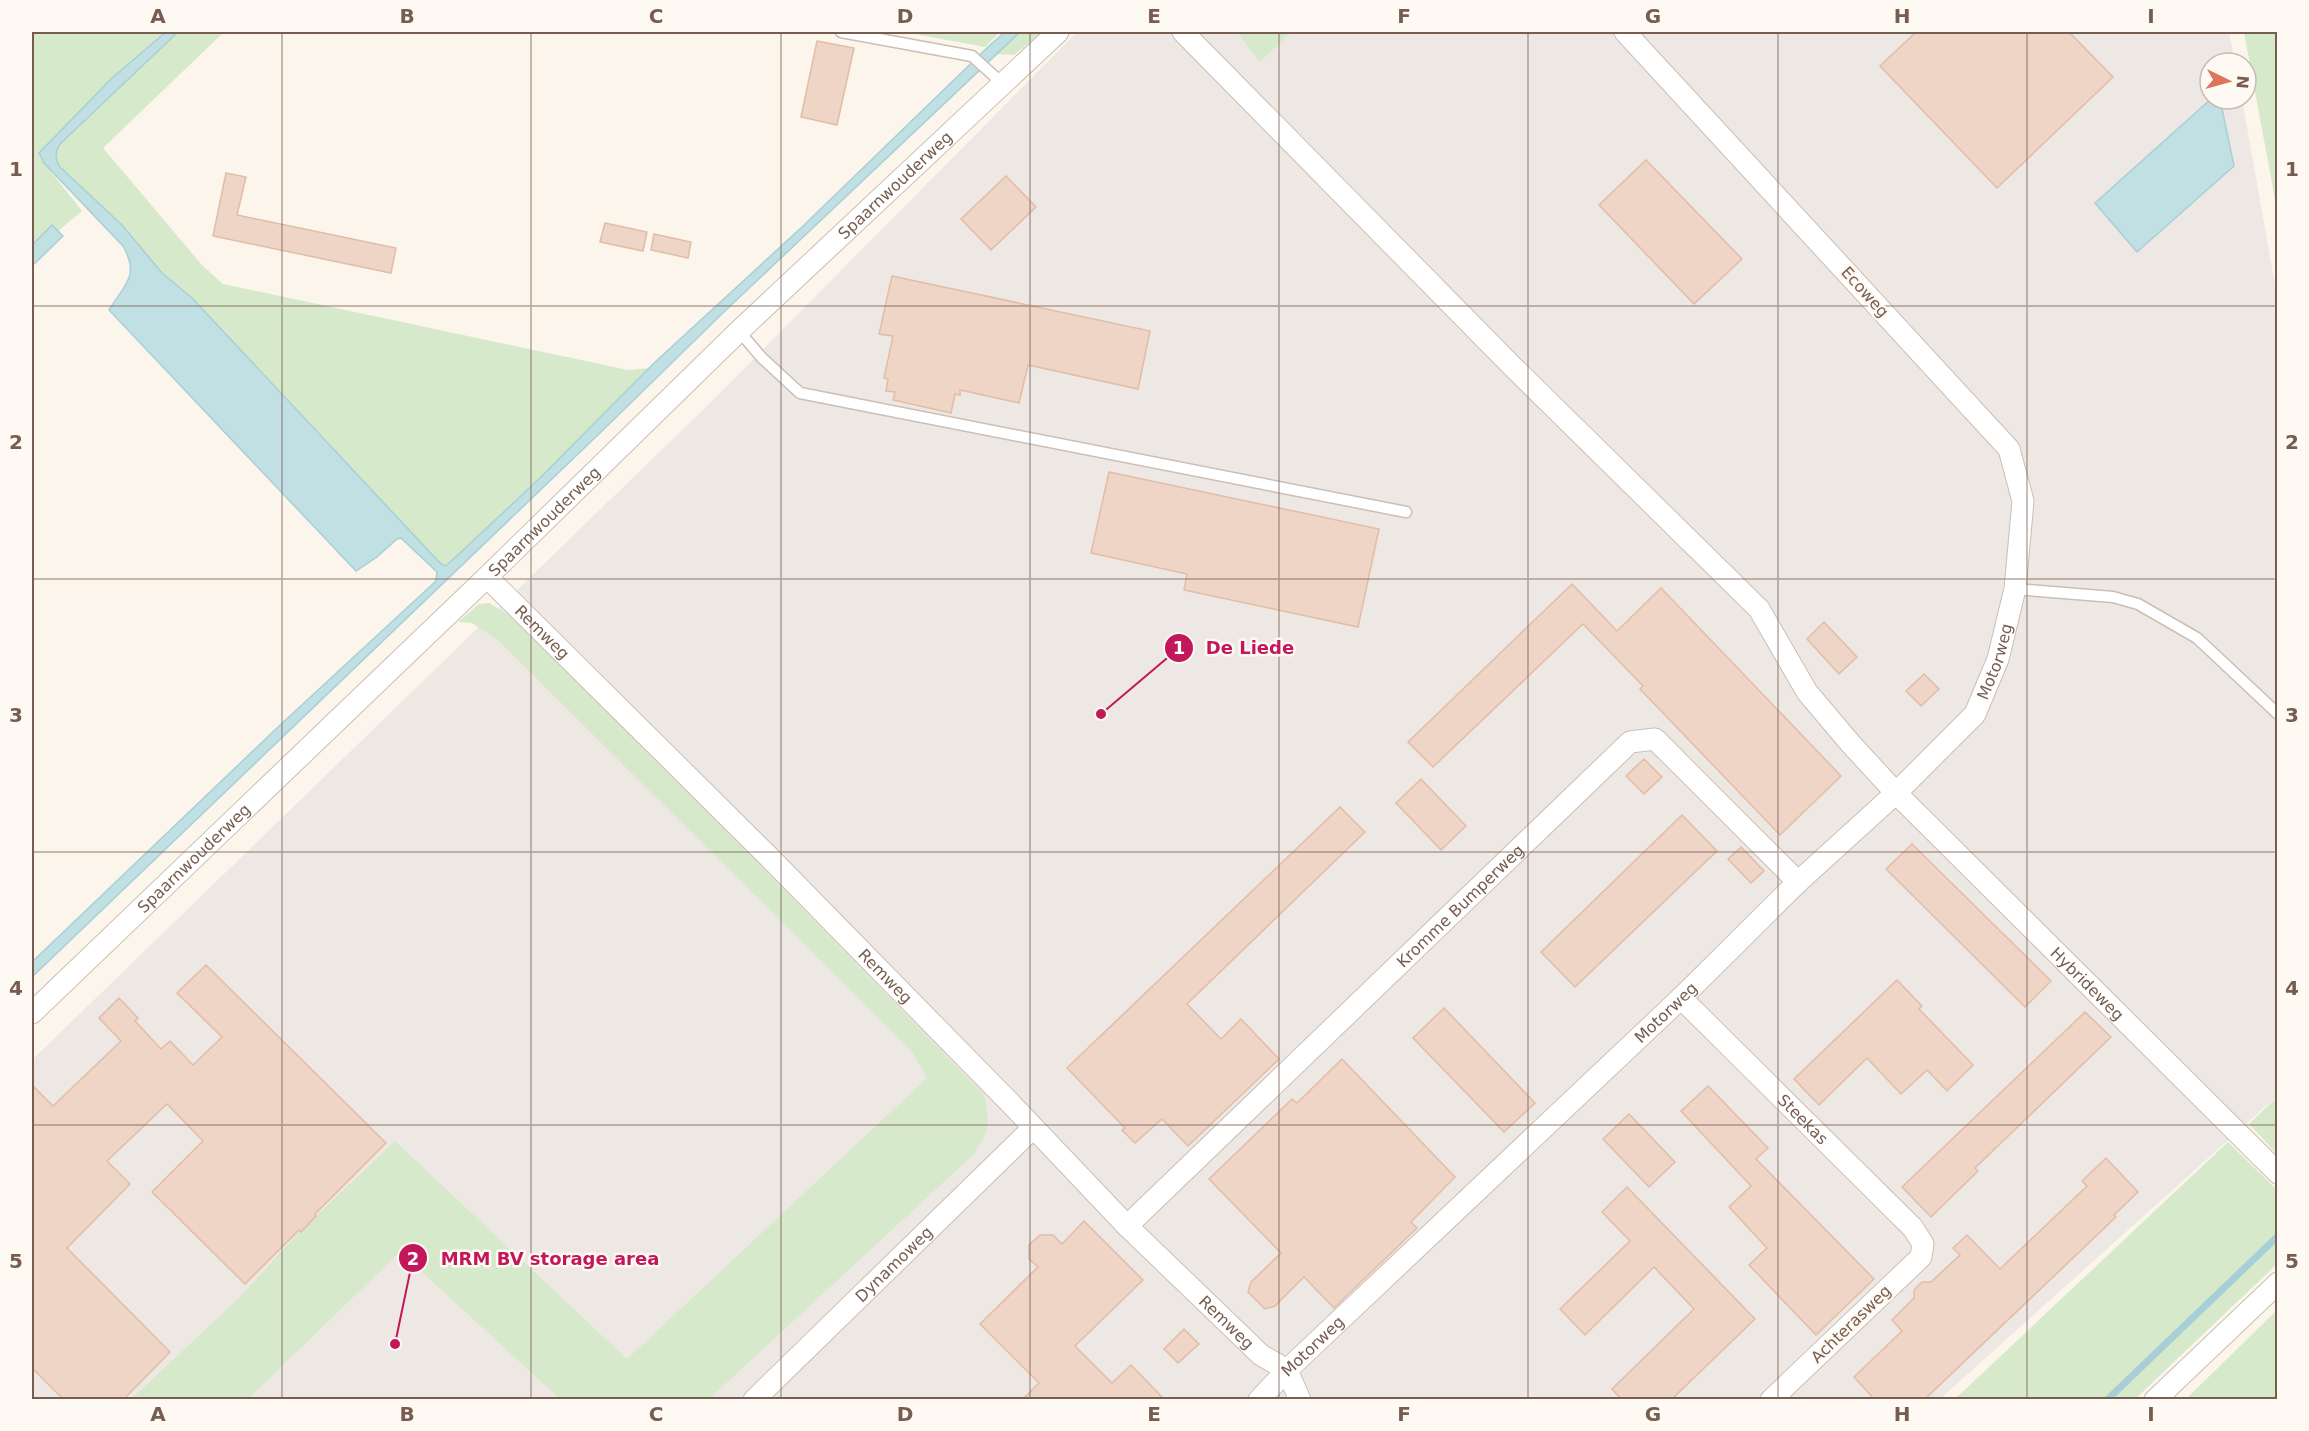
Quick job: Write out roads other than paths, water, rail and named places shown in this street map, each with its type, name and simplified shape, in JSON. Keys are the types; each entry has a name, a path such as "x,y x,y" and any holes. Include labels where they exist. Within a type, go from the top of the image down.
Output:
{"street":[{"name":"Spaarnwouderweg","path":"32,1013 487,577 996,77 1058,32"},
{"name":"Hybrideweg","path":"1183,32 1512,366 1759,609 1807,692 1850,743 1896,793 2277,1173"},
{"name":"Ecoweg","path":"1625,32 2009,449 2023,501 2015,589"},
{"name":"Remweg","path":"487,577 778,867 1127,1226 1261,1355 1287,1370"},
{"name":"Motorweg","path":"1259,1400 1287,1370 1681,998 1798,882 1896,793 1975,714 1998,659 2015,589"},
{"name":"Kromme Bumperweg","path":"1127,1226 1629,742 1655,740 1798,882"},
{"name":"Steekas","path":"1681,998 1913,1228 1923,1244"},
{"name":"Dynamoweg","path":"754,1400 1034,1128"},
{"name":"Achterasweg","path":"1771,1400 1921,1257 1923,1244"},
{"path":"2155,1400 2277,1283"},
{"path":"1287,1370 1300,1400"}],"lane":[{"path":"841,32 972,56 996,77"},
{"path":"739,331 762,358 800,393 1406,512"},
{"path":"2015,589 2113,597 2138,604 2197,638 2277,714"}],"water":[{"path":"166,32 178,32 60,144 56,155 59,166 122,225 162,273 192,298 441,564 446,566 540,478 654,363 802,227 990,45 1005,32 1020,32 728,308 32,977 32,962 278,727 436,581 437,572 401,538 356,571 109,310 128,280 130,265 128,256 123,246 44,163 39,153 112,78"},
{"path":"2198,111 2223,111 2234,166 2137,252 2095,203"},
{"path":"52,225 63,236 32,266 32,245"}],"waterway":[{"path":"2107,1400 2278,1236"}],"place":[{"name":"De Liede","path":"1101,714"},
{"name":"MRM BV storage area","path":"395,1344"}]}
